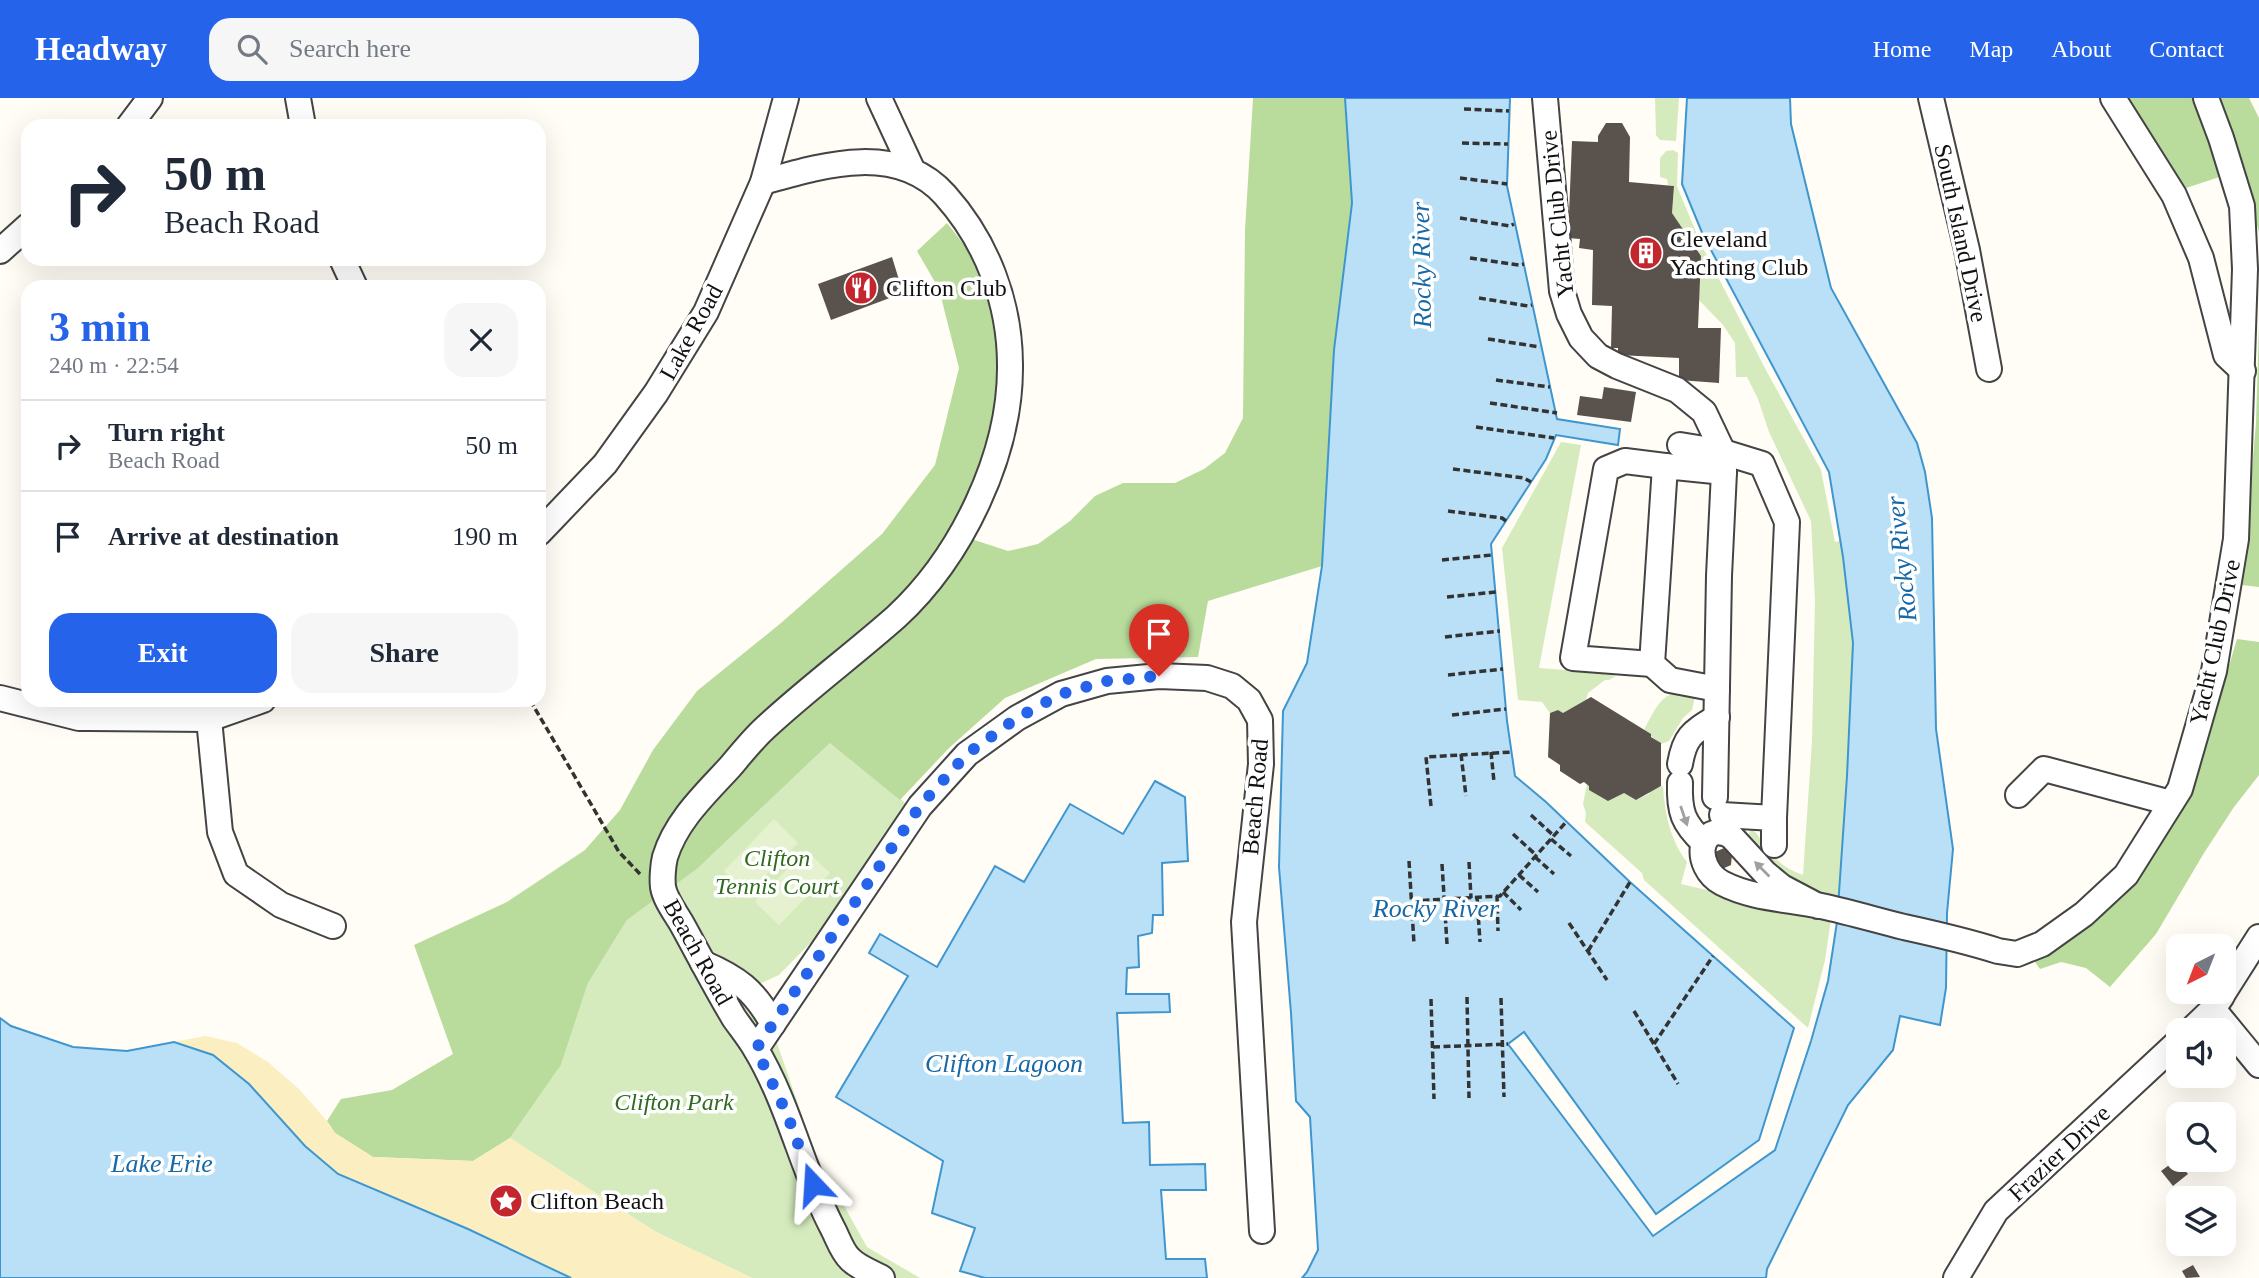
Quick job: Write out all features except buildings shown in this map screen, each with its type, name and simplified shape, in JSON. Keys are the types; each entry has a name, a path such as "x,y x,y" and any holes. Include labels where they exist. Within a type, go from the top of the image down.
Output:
{"street":[{"path":"134,119 150,98"},
{"path":"298,98 302,119"},
{"name":"Lake Road","path":"546,520 605,464 656,393 706,312 763,182 786,98"},
{"name":"Beach Road","path":"879,98 912,169"},
{"name":"Yacht Club Drive","path":"1545,98 1562,291 1569,314 1581,338 1598,356 1677,390 1704,412 1723,462 1717,717 1719,806 1725,824 1765,873 1782,887 1818,906"},
{"name":"South Island Drive","path":"1931,98 1967,250 1989,369"},
{"path":"2113,98 2174,195 2201,258 2226,355 2243,371"},
{"name":"Yacht Club Drive","path":"1719,806 1708,820 1702,854 1704,867 1722,883 1769,899 1818,906 1998,951 2017,954 2042,944 2084,914 2126,875 2180,789 2214,671 2236,539 2245,269 2242,206 2206,98"},
{"name":"Beach Road","path":"763,182 830,164 884,163 912,169 941,191 962,215 978,241 999,289 1010,348 1011,390 997,452 965,528 938,570 898,615 762,731 695,806 677,830 664,859 663,889 734,1018 756,1049 787,1114 822,1207 850,1259 882,1278"},
{"path":"0,251 21,232"},
{"path":"1680,445 1723,462"},
{"path":"1717,689 1670,680 1652,664 1573,658 1606,469 1625,461 1665,466 1723,462 1762,464 1787,522 1774,845"},
{"path":"1652,664 1665,466"},
{"name":"Beach Road","path":"756,1049 920,806 967,754 1017,718 1061,694 1107,681 1159,676 1195,677 1231,686 1249,700 1260,720 1261,764 1244,922 1262,1231"},
{"path":"0,698 21,703"},
{"path":"36,707 79,718 209,719 243,707"},
{"path":"1717,717 1692,733 1683,746 1680,773 1682,815 1688,828 1703,843 1715,832 1724,832 1738,842"},
{"path":"209,719 220,832 236,874 281,905 333,926"},
{"path":"2018,795 2044,769 2171,803"},
{"path":"1719,806 1774,818"},
{"path":"2236,974 2259,937"},
{"path":"704,963 732,975 760,1002 772,1024"},
{"path":"2202,1018 2215,1004"},
{"path":"2224,1004 2259,1065"},
{"name":"Frazier Drive","path":"1956,1278 1996,1211 2166,1053"}],"path":[{"path":"1464,109 1509,111"},
{"path":"1462,143 1508,144"},
{"path":"1460,178 1507,184"},
{"path":"1460,218 1510,226 1514,224"},
{"path":"1470,258 1524,264"},
{"path":"1479,298 1532,305"},
{"path":"1488,339 1540,346"},
{"path":"1496,380 1550,387"},
{"path":"1490,403 1557,413"},
{"path":"1476,427 1554,438"},
{"path":"1453,469 1524,478 1531,482"},
{"path":"1448,511 1502,518 1506,521"},
{"path":"1442,561 1492,555"},
{"path":"1447,597 1496,592"},
{"path":"1446,637 1500,631"},
{"path":"1448,675 1503,669"},
{"path":"534,707 619,852"},
{"path":"1452,715 1506,709"},
{"path":"1491,752 1494,782"},
{"path":"1431,806 1426,757 1512,752"},
{"path":"1461,754 1466,796"},
{"path":"1531,815 1571,856"},
{"path":"1412,901 1497,896 1567,821"},
{"path":"1513,834 1554,874"},
{"path":"1409,861 1414,944"},
{"path":"1469,862 1471,898"},
{"path":"1442,864 1447,944"},
{"path":"1519,875 1538,892"},
{"path":"1588,951 1630,883"},
{"path":"1503,892 1521,910"},
{"path":"1497,896 1498,931"},
{"path":"1477,897 1480,942"},
{"path":"1569,923 1607,980"},
{"path":"1654,1044 1713,956"},
{"path":"1467,997 1469,1098"},
{"path":"1502,998 1504,1097"},
{"path":"1432,999 1434,1099"},
{"path":"1634,1011 1678,1084"},
{"path":"1433,1048 1505,1044"}],"green space":[{"path":"1253,98 1345,98 1352,203 1334,350 1322,566 1208,601 1198,657 1096,659 1005,698 949,748 900,800 830,743 697,869 627,920 588,983 561,1065 510,1138 473,1161 373,1157 335,1133 327,1121 341,1099 392,1090 453,1054 414,945 507,902 585,850 620,810 653,750 697,691 781,623 882,534 935,465 959,368 939,289 917,251 947,223 985,280 993,301 999,331 1001,361 998,390 984,449 953,533 1008,551 1038,544 1070,521 1095,496 1123,483 1175,483 1204,469 1225,453 1243,418 1245,230"},
{"path":"1655,98 1679,98 1676,141 1660,140 1656,135"},
{"path":"2125,98 2249,98 2259,118 2259,232 2241,170 2186,188"},
{"path":"1673,150 1678,153 1677,186 1700,242 1821,470 1835,542 1841,541 1853,643 1838,901 1781,880 1747,839 1751,829 1780,862 1803,875 1812,741 1815,600 1811,521 1769,432 1747,377 1736,377 1735,343 1723,325 1699,300 1701,256 1672,213 1674,186 1668,185 1667,179 1660,177 1660,158 1666,151"},
{"path":"2259,323 2259,587 2242,585 2256,423"},
{"path":"1561,442 1581,445 1539,668 1616,676 1605,680 1588,693 1586,700 1563,713 1558,710 1550,713 1542,702 1518,700 1502,548"},
{"path":"2237,639 2259,642 2259,775 2204,853 2156,934 2110,987 2086,968 2061,962 2040,969 2031,956 2077,929 2188,791"},
{"path":"1679,691 1695,696 1692,710 1683,718 1669,741 1661,744 1644,730 1662,701"},
{"name":"Clifton Park","path":"831,742 909,806 825,928 779,975 757,985 816,1156 867,1247 920,1278 752,1278 656,1232 510,1138 561,1065 588,983 627,920 697,869"},
{"path":"1587,784 1624,793 1636,800 1663,786 1669,826 1687,862 1681,884 1831,919 1825,960 1808,1028 1644,880 1642,873 1585,822 1583,804"},
{"path":"774,819 798,843 747,894 724,871"},
{"path":"806,850 830,873 779,925 755,902"}],"sand":[{"name":"Clifton Beach","path":"205,1036 237,1043 268,1062 300,1090 335,1133 373,1157 473,1161 510,1138 656,1232 752,1278 571,1278 468,1229 338,1174 305,1146 249,1084 213,1055 174,1042"}],"water":[{"name":"Rocky River","path":"1345,98 1510,98 1507,186 1557,419 1620,429 1618,445 1556,435 1546,459 1491,544 1507,721 1515,776 1794,1028 1759,1140 1656,1214 1524,1032 1508,1044 1653,1236 1775,1150 1828,981 1837,922 1853,643 1829,472 1703,235 1682,184 1687,98 1790,98 1791,124 1831,288 1917,443 1925,472 1932,518 1936,729 1953,849 1947,913 1946,988 1940,1025 1900,1016 1893,1050 1848,1105 1767,1269 1766,1278 1302,1278 1318,1250 1310,1117 1296,1101 1279,867 1283,711 1307,663 1322,566 1334,350 1352,203"},
{"name":"Clifton Lagoon","path":"1155,781 1185,797 1188,861 1162,863 1163,915 1153,915 1152,933 1138,936 1139,967 1127,968 1126,994 1169,994 1170,1012 1117,1013 1123,1123 1149,1122 1150,1165 1205,1164 1206,1190 1161,1190 1166,1259 1205,1259 1207,1278 985,1278 960,1271 975,1228 932,1213 943,1161 836,1097 908,976 869,953 880,934 937,967 995,866 1024,882 1070,804 1123,834"},
{"name":"Lake Erie","path":"0,1018 11,1026 73,1047 127,1051 174,1042 213,1055 249,1084 305,1146 338,1174 468,1229 571,1278 0,1278"}],"place":[{"name":"Cleveland Yachting Club","path":"1646,253"},
{"name":"Clifton Club","path":"861,288"},
{"name":"Clifton Beach","path":"506,1201"}],"route":[{"path":"813,1184 787,1114 756,1049 920,806 967,754 1017,718 1061,694 1107,681 1159,676"}],"park label":[{"name":"Clifton Tennis Court","path":"777,872"}]}
